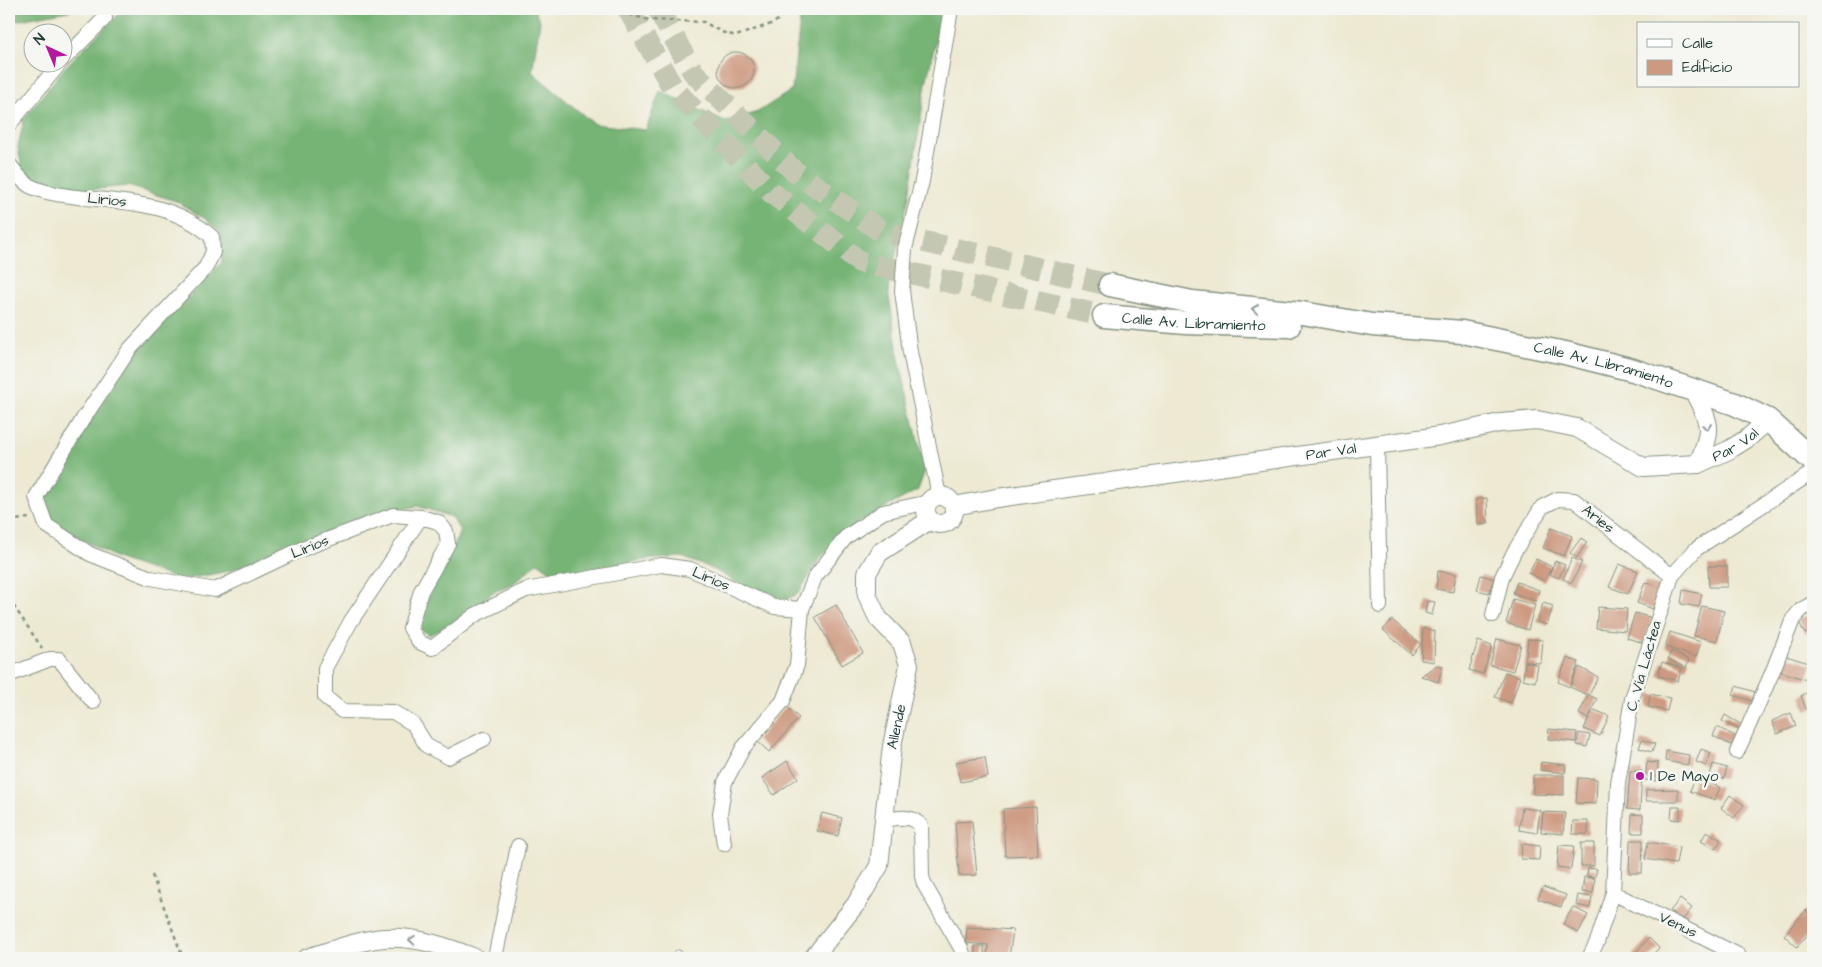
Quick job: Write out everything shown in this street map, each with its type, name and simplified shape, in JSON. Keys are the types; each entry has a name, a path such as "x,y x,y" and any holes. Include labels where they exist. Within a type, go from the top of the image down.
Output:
{"main road":[{"name":"Calle Av. Libramiento","path":"1110,285 1192,302 1302,314 1372,325 1462,332 1633,370 1735,404 1768,420 1813,461"},
{"name":"Calle Av. Libramiento","path":"1104,316 1186,323 1296,326 1372,325"}],"street":[{"path":"72,52 105,18 102,9"},
{"path":"934,499 902,291 905,249 922,181 951,9"},
{"path":"9,125 54,72"},
{"name":"Lirios","path":"9,164 30,186 62,195 142,203 184,218 202,227 212,237 213,252 206,267 129,350 78,426 36,497 46,525 90,554 151,578 215,590 297,551 393,515 421,517 438,522 446,531 448,544 420,591 410,628 419,642 432,648 475,615 526,590 661,564 690,569 775,607 802,609"},
{"name":"Par Val","path":"1693,390 1708,424 1708,440 1698,464"},
{"name":"Par Val","path":"954,506 997,498 1440,436 1500,422 1537,420 1577,428 1643,467 1698,464 1729,450 1748,438 1768,420"},
{"path":"1377,444 1380,606"},
{"name":"C. Vía Láctea","path":"1589,958 1597,942 1614,893 1618,783 1632,699 1672,576 1696,549 1813,472"},
{"path":"724,844 720,814 726,782 743,748 783,701 797,665 802,609 815,577 846,537 883,512 934,499 945,497 954,506 952,518 948,522 942,524 930,520 926,508 934,499"},
{"name":"Aries","path":"1493,615 1502,578 1514,552 1542,507 1558,499 1574,500 1672,576"},
{"path":"421,517 351,621 325,668 324,697 342,711 393,712 413,724 427,746 448,757 484,739"},
{"name":"Allende","path":"813,958 856,904 879,866 892,746 909,665 902,643 878,618 866,595 867,573 879,553 930,520"},
{"path":"1737,752 1794,619 1801,610 1813,603"},
{"path":"9,675 50,659 59,659 93,702"},
{"path":"884,820 905,817 913,819 921,826 922,876 924,884 962,950 964,958"},
{"path":"495,958 518,846"},
{"name":"Venus","path":"1614,893 1738,955 1740,958"},
{"path":"307,958 339,948 385,938 424,941 475,958"}],"path":[{"path":"606,9 650,20 704,22 721,32 736,36 774,23 790,9"},
{"path":"9,522 43,516"},
{"path":"9,599 50,659"},
{"path":"152,875 183,958"}],"green space":[{"path":"9,9 79,9 9,22"},
{"path":"120,9 534,9 540,21 532,72 594,124 646,130 660,91 725,122 758,112 792,90 800,21 796,17 806,9 940,9 938,30 926,83 909,196 888,290 899,360 925,470 918,490 859,522 820,558 798,594 779,602 753,592 715,570 682,557 644,560 556,575 538,562 513,584 496,590 448,626 429,635 421,630 423,606 448,561 460,531 452,517 417,506 362,519 229,571 181,580 116,558 55,524 45,508 53,479 133,354 222,262 220,231 204,218 176,201 128,186 87,190 52,189 23,174 18,147 24,119 61,72 72,72 72,60 121,12"}],"building":[{"path":"736,52 743,53 749,57 753,63 753,77 749,83 743,87 736,88 729,87 723,83 719,77 718,70 719,63 723,57 729,53"},
{"path":"1487,498 1488,524 1478,525 1476,499"},
{"path":"1551,528 1572,536 1564,556 1543,548"},
{"path":"1581,538 1587,542 1577,558 1570,553"},
{"path":"1572,558 1582,562 1572,583 1563,579"},
{"path":"1536,559 1552,567 1544,581 1528,573"},
{"path":"1555,561 1565,565 1559,578 1549,574"},
{"path":"1619,564 1638,571 1628,594 1609,587"},
{"path":"1708,566 1727,566 1727,587 1709,587"},
{"path":"1438,571 1456,574 1453,592 1436,589"},
{"path":"1481,575 1494,579 1489,593 1477,590"},
{"path":"1517,582 1539,590 1536,601 1513,593"},
{"path":"1645,582 1661,588 1653,609 1637,603"},
{"path":"1683,590 1702,594 1699,607 1681,604"},
{"path":"1513,599 1535,605 1528,630 1506,623"},
{"path":"1427,601 1435,602 1432,615 1425,613"},
{"path":"1543,603 1553,606 1547,625 1537,622"},
{"path":"836,605 863,653 842,665 815,617"},
{"path":"1702,606 1724,611 1717,641 1694,636"},
{"path":"1598,607 1627,609 1625,631 1596,628"},
{"path":"1813,612 1813,630 1805,634 1798,620"},
{"path":"1635,613 1652,618 1644,643 1627,638"},
{"path":"1392,620 1421,644 1412,655 1383,630"},
{"path":"1423,628 1435,631 1434,662 1421,660"},
{"path":"1670,632 1701,642 1696,657 1665,647"},
{"path":"1497,639 1521,645 1513,671 1490,665"},
{"path":"1528,639 1543,640 1541,663 1526,662 1538,665 1535,682 1523,679"},
{"path":"1478,641 1492,646 1483,674 1469,670"},
{"path":"1671,651 1689,660 1686,668 1668,659"},
{"path":"1783,655 1812,664 1807,680 1778,671"},
{"path":"1567,658 1579,662 1570,686 1579,667 1598,677 1589,695 1597,699 1592,709 1609,716 1600,736 1584,729 1592,711 1588,719 1579,714 1588,695 1558,682"},
{"path":"1662,662 1682,668 1678,681 1658,676"},
{"path":"1437,665 1443,666 1438,682 1421,676"},
{"path":"1505,672 1520,677 1511,703 1495,697"},
{"path":"1736,686 1755,692 1752,701 1733,695"},
{"path":"1810,691 1813,699 1813,708 1807,711 1801,696"},
{"path":"1650,694 1670,698 1667,711 1648,707"},
{"path":"786,706 799,718 769,752 756,740"},
{"path":"1791,713 1796,726 1777,734 1772,721"},
{"path":"1725,715 1742,725 1739,730 1722,721"},
{"path":"1717,727 1737,737 1733,746 1713,736"},
{"path":"1549,729 1577,732 1576,742 1548,739"},
{"path":"1579,733 1590,735 1587,747 1577,745"},
{"path":"1642,740 1655,744 1652,752 1639,748"},
{"path":"1701,749 1711,753 1706,766 1696,762"},
{"path":"1666,751 1689,755 1688,765 1665,761"},
{"path":"985,757 988,777 960,782 956,762"},
{"path":"787,761 798,778 774,795 762,778"},
{"path":"1541,762 1566,765 1565,773 1540,770"},
{"path":"1647,762 1658,763 1657,781 1645,780"},
{"path":"1713,764 1727,768 1724,779 1710,775"},
{"path":"1630,771 1642,771 1640,810 1627,809"},
{"path":"1533,775 1564,775 1564,795 1533,794"},
{"path":"1578,778 1597,779 1596,804 1576,803"},
{"path":"1695,778 1720,787 1715,800 1690,791"},
{"path":"1678,789 1678,801 1646,801 1646,790"},
{"path":"1730,795 1744,805 1734,818 1721,808"},
{"path":"1036,807 1038,855 1005,856 1003,809"},
{"path":"1672,807 1680,807 1680,820 1671,819"},
{"path":"1522,808 1540,810 1537,833 1519,830"},
{"path":"1543,812 1565,813 1563,834 1541,832"},
{"path":"822,813 842,818 838,836 817,831"},
{"path":"1632,814 1643,815 1643,833 1631,833"},
{"path":"972,821 977,875 959,876 955,822"},
{"path":"1573,821 1588,821 1588,834 1572,834"},
{"path":"1707,831 1721,840 1715,849 1701,841"},
{"path":"1630,840 1643,840 1642,873 1629,873"},
{"path":"1648,842 1679,847 1676,864 1645,859"},
{"path":"1581,843 1594,843 1594,866 1581,866"},
{"path":"1522,844 1540,846 1539,860 1521,859"},
{"path":"1559,845 1574,846 1571,869 1557,867"},
{"path":"1588,868 1597,869 1595,877 1587,876"},
{"path":"1584,877 1595,878 1593,893 1582,892"},
{"path":"1543,887 1566,895 1561,907 1538,899"},
{"path":"1578,895 1592,897 1590,908 1576,905"},
{"path":"1680,899 1692,908 1682,921 1670,911"},
{"path":"1573,907 1588,915 1578,933 1563,924"},
{"path":"1806,910 1813,917 1813,929 1797,947 1784,935"},
{"path":"967,927 1013,930 1009,958 987,958 988,945 966,943"},
{"path":"1649,938 1659,948 1649,958 1631,958"},
{"path":"975,946 984,946 984,958 975,958"}],"tunnel":[{"path":"628,9 673,88 771,192 860,262 1104,316"},
{"path":"658,9 693,72 794,171 882,232 1110,285"}],"place":[{"name":"1 De Mayo","path":"1640,776"}]}
